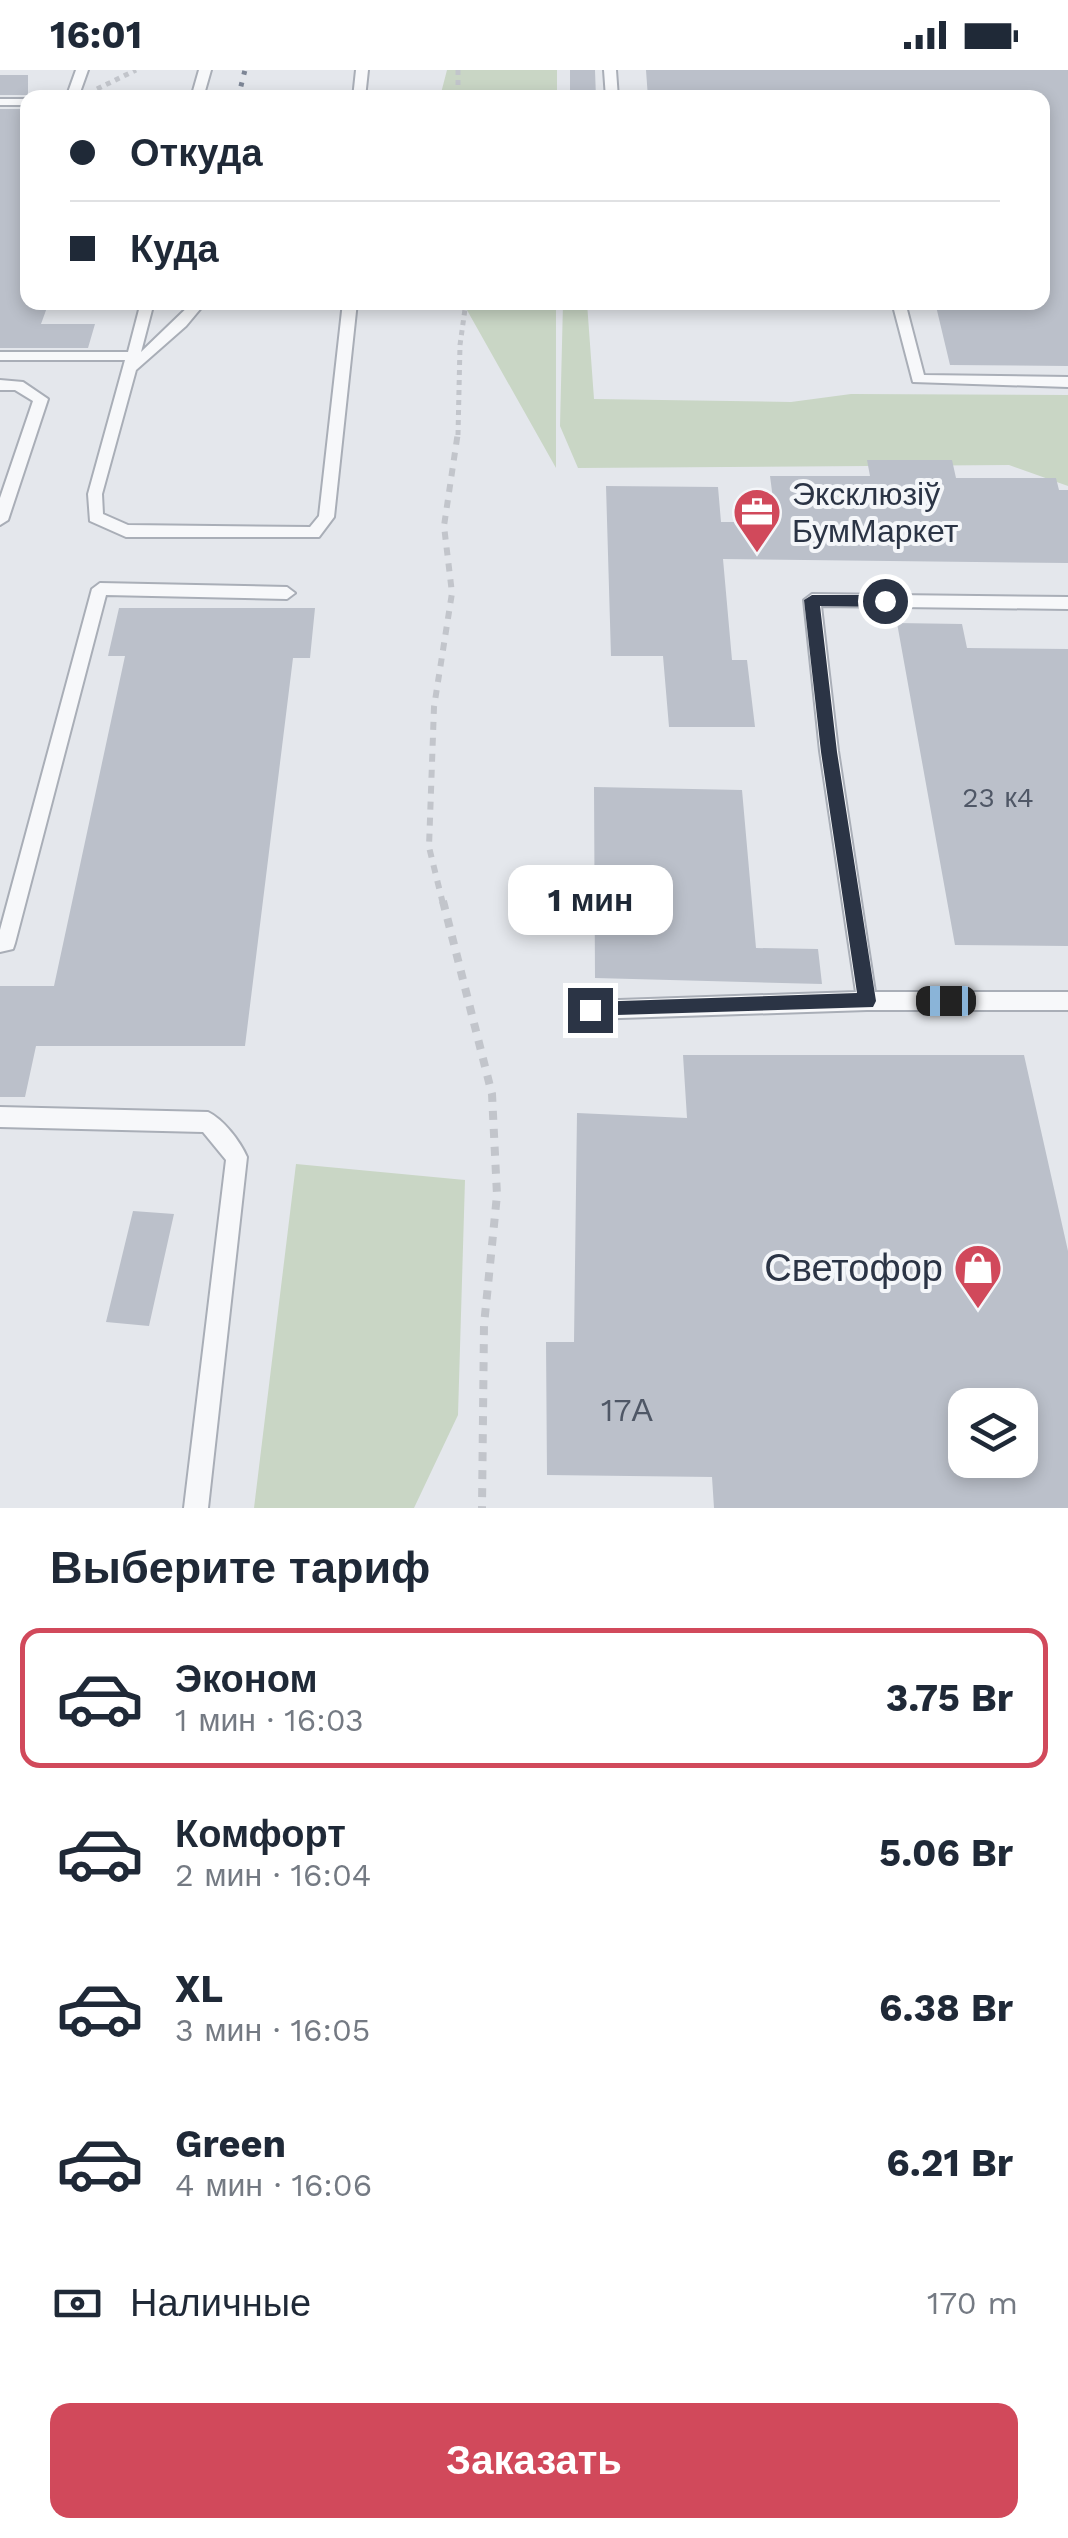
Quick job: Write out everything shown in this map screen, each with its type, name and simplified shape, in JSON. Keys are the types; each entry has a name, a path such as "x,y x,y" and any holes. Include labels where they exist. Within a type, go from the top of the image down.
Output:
{"lane":[{"path":"146,310 95,494 95,517 126,531 314,534 326,517 349,310"},
{"path":"0,356 133,363 174,325 197,310"},
{"path":"900,310 918,379 1068,382"},
{"path":"0,385 18,386 41,399 0,520"},
{"path":"0,944 6,943 100,589 287,593"},
{"path":"867,1001 829,752 812,600 1068,603"},
{"path":"590,1010 867,1001 1068,1002"},
{"path":"0,1117 208,1122 238,1157 196,1508"}],"path":[{"path":"96,90 136,70"},
{"path":"465,310 460,344 461,412 444,526 452,593 434,706 429,847 492,1094 497,1195 484,1324 482,1508"}],"green space":[{"path":"447,70 557,70 557,90 442,90"},
{"path":"467,310 556,310 556,468"},
{"path":"563,310 588,310 594,399 791,402 851,394 1068,395 1068,486 1009,465 578,468 560,426"},
{"path":"296,1164 465,1180 458,1415 414,1508 254,1508"}],"building":[{"path":"570,70 595,70 596,90 570,90"},
{"path":"646,70 1068,70 1068,366 950,365 937,310 1050,310 1050,90 647,90"},
{"path":"0,75 28,75 28,90 20,90 20,95 0,95"},
{"path":"0,109 20,109 20,310 46,310 41,324 95,324 88,348 0,348"},
{"path":"867,460 952,460 956,478 1056,478 1059,490 1068,490 1068,563 723,559 732,660 747,660 755,727 669,727 663,656 611,656 606,486 718,487 721,522 776,522 770,476 870,476"},
{"path":"119,608 315,608 310,658 293,658 245,1046 36,1046 25,1097 0,1097 0,986 54,986 125,656 108,656"},
{"path":"897,623 962,624 967,648 1068,649 1068,946 955,945"},
{"path":"594,787 742,790 756,948 818,949 822,984 595,978"},
{"path":"683,1055 1024,1055 1068,1251 1068,1508 714,1508 712,1477 547,1475 546,1342 574,1342 577,1113 687,1118"},
{"path":"133,1211 174,1214 149,1326 106,1322"}],"railway":[{"path":"240,90 245,70"}],"place":[{"name":"Эксклюзіў БумМаркет","path":"757,554"},
{"name":"Светофор","path":"978,1310"}],"route":[{"path":"590,1010 867,1001 829,752 812,600 885,601"}]}
